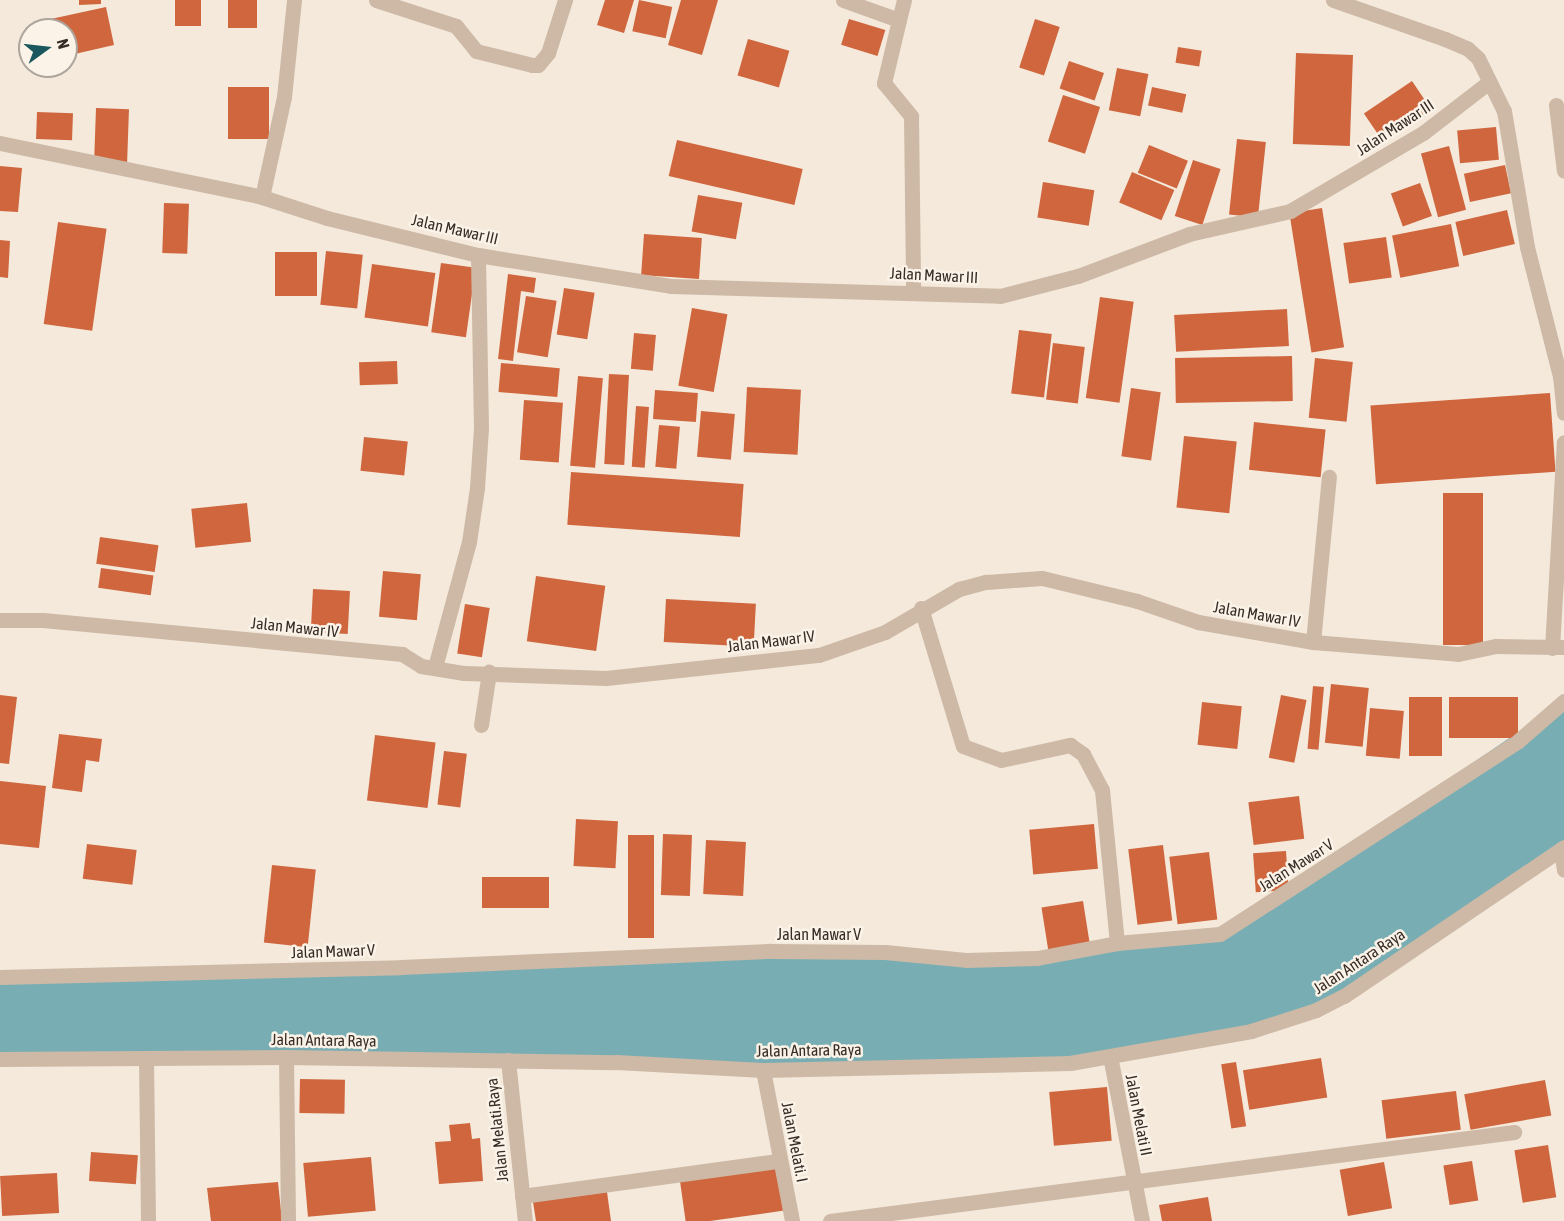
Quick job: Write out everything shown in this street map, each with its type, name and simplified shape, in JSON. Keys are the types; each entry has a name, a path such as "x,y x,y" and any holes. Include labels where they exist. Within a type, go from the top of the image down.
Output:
{"street":[{"path":"262,197 285,97 294,0"},
{"path":"376,0 456,26 476,51 532,65 544,61 565,0"},
{"path":"843,0 899,20"},
{"path":"904,0 884,83 911,116 913,292"},
{"path":"1333,0 1468,49 1478,58 1504,111 1527,247 1560,376 1564,413"},
{"name":"Jalan Mawar III","path":"0,143 262,197 327,218 478,255 671,286 1011,296 1117,263 1189,234 1290,211 1422,133 1490,82"},
{"path":"1556,105 1564,171"},
{"path":"435,668 469,542 477,488 481,428 478,255"},
{"path":"1558,647 1564,442"},
{"path":"1313,642 1329,477"},
{"name":"Jalan Mawar IV","path":"0,620 43,620 402,654 421,666 540,679 606,678 819,655 885,632 921,608 959,589 986,582 1042,578 1137,601 1198,622 1313,642 1458,654 1496,646 1558,647"},
{"path":"921,608 963,746 1001,760 1070,745 1083,754 1102,790 1117,943"},
{"path":"482,725 489,672"},
{"name":"Jalan Mawar V","path":"0,977 390,967 771,951 885,952 966,960 1037,958 1117,943 1220,934 1518,741 1564,701"},
{"path":"1563,848 1564,870"},
{"name":"Jalan Antara Raya","path":"0,1059 286,1057 508,1060 763,1070 1030,1065 1110,1056 1251,1030 1316,1010 1344,996 1563,848"},
{"name":"Jalan Melati II","path":"1110,1056 1142,1221"},
{"path":"286,1057 288,1221"},
{"path":"146,1058 148,1221"},
{"name":"Jalan Melati.Raya","path":"508,1060 525,1221"},
{"name":"Jalan Melati. I","path":"763,1070 792,1221"},
{"path":"830,1221 1514,1132"},
{"path":"522,1196 779,1161"}],"water":[{"path":"1564,701 1564,847 1344,996 1290,1020 1030,1065 0,1059 0,977 771,951 966,960 1220,934"}],"building":[{"path":"79,0 101,0 101,4 79,5"},
{"path":"175,0 201,0 201,26 175,26"},
{"path":"228,0 257,0 257,28 228,28"},
{"path":"605,0 634,0 624,33 597,25"},
{"path":"639,0 672,7 666,38 632,31"},
{"path":"681,0 718,0 702,55 668,45"},
{"path":"106,7 114,45 78,53 78,18 55,18"},
{"path":"849,19 885,30 877,56 841,45"},
{"path":"1035,19 1060,27 1044,76 1019,68"},
{"path":"748,39 789,51 779,87 738,76"},
{"path":"1178,47 1202,51 1199,67 1175,63"},
{"path":"1296,53 1353,55 1350,146 1293,144"},
{"path":"1069,61 1104,73 1095,100 1060,88"},
{"path":"1117,68 1148,74 1140,116 1109,110"},
{"path":"1412,81 1431,109 1383,142 1364,113"},
{"path":"228,87 269,87 269,139 228,139"},
{"path":"1152,87 1186,94 1182,113 1148,106"},
{"path":"1063,95 1100,107 1085,154 1048,142"},
{"path":"96,108 129,109 127,162 94,161"},
{"path":"37,112 73,113 72,140 36,139"},
{"path":"1496,127 1499,160 1460,163 1457,130"},
{"path":"1237,139 1266,142 1258,218 1229,215"},
{"path":"677,140 803,169 794,205 669,176"},
{"path":"1149,145 1188,161 1177,189 1138,173"},
{"path":"1449,146 1466,210 1438,217 1421,154"},
{"path":"1193,160 1221,169 1202,225 1175,216"},
{"path":"1505,165 1511,193 1470,202 1464,174"},
{"path":"0,166 22,168 18,212 0,211"},
{"path":"1132,172 1174,190 1161,220 1119,202"},
{"path":"1043,182 1094,190 1089,226 1037,218"},
{"path":"1420,183 1432,216 1403,226 1391,194"},
{"path":"698,195 742,203 736,239 692,231"},
{"path":"164,203 189,204 187,254 162,253"},
{"path":"1322,208 1344,347 1311,352 1289,213"},
{"path":"1507,210 1515,244 1463,256 1455,222"},
{"path":"58,222 107,229 92,331 44,324"},
{"path":"1451,224 1459,266 1400,278 1392,235"},
{"path":"644,234 702,238 699,279 641,275"},
{"path":"1386,237 1392,278 1349,284 1343,243"},
{"path":"0,240 10,241 8,278 0,277"},
{"path":"326,251 363,255 357,309 320,305"},
{"path":"275,252 317,252 317,296 275,296"},
{"path":"441,263 476,268 466,337 431,332"},
{"path":"372,264 435,273 428,326 364,317"},
{"path":"508,274 536,278 534,293 521,291 513,361 498,359"},
{"path":"564,288 595,293 587,339 557,334"},
{"path":"526,296 557,301 548,357 517,352"},
{"path":"1100,297 1134,302 1119,403 1086,398"},
{"path":"692,308 727,314 714,392 678,386"},
{"path":"1287,309 1289,346 1176,352 1174,315"},
{"path":"1019,330 1052,334 1044,398 1011,394"},
{"path":"634,333 656,335 653,371 631,369"},
{"path":"1053,343 1085,347 1078,403 1046,400"},
{"path":"1292,356 1293,401 1176,403 1175,358"},
{"path":"1315,358 1353,362 1347,422 1309,418"},
{"path":"397,361 398,384 360,385 359,362"},
{"path":"501,363 560,368 557,397 498,392"},
{"path":"609,374 629,375 624,465 604,464"},
{"path":"578,376 603,378 595,468 570,466"},
{"path":"747,387 801,390 798,455 744,452"},
{"path":"1131,388 1161,392 1151,461 1121,456"},
{"path":"655,390 698,393 696,422 653,419"},
{"path":"1550,393 1556,472 1376,484 1370,406"},
{"path":"524,400 563,403 559,463 520,460"},
{"path":"636,406 649,407 645,468 632,467"},
{"path":"701,411 735,414 731,460 697,457"},
{"path":"1254,422 1326,430 1321,477 1249,470"},
{"path":"659,425 680,427 676,469 655,467"},
{"path":"1184,436 1237,442 1229,513 1176,508"},
{"path":"364,437 408,442 404,475 360,471"},
{"path":"571,472 744,484 740,537 567,525"},
{"path":"1443,493 1483,493 1483,645 1443,645"},
{"path":"247,503 251,542 195,548 191,509"},
{"path":"100,537 158,545 155,572 96,564"},
{"path":"101,568 153,575 151,595 98,588"},
{"path":"383,571 421,574 417,620 379,617"},
{"path":"536,576 605,586 596,651 527,641"},
{"path":"313,589 350,591 348,634 311,632"},
{"path":"666,599 756,604 754,647 664,642"},
{"path":"465,604 490,608 482,657 457,653"},
{"path":"1331,684 1369,688 1363,747 1325,743"},
{"path":"1313,686 1324,687 1318,750 1308,749"},
{"path":"0,695 17,697 9,764 0,763"},
{"path":"1281,695 1307,700 1294,763 1269,758"},
{"path":"1409,697 1442,697 1442,756 1409,756"},
{"path":"1449,697 1518,697 1518,738 1449,738"},
{"path":"1202,702 1242,706 1237,749 1198,745"},
{"path":"1370,708 1404,711 1400,759 1366,756"},
{"path":"59,734 102,739 99,762 86,760 82,792 52,788"},
{"path":"375,735 436,742 428,808 367,801"},
{"path":"444,751 467,754 460,807 437,805"},
{"path":"0,781 46,786 39,848 0,844"},
{"path":"1299,796 1304,839 1254,845 1248,802"},
{"path":"576,819 618,821 615,868 574,866"},
{"path":"1094,824 1098,869 1033,874 1029,830"},
{"path":"663,834 692,835 690,896 661,895"},
{"path":"628,835 654,835 654,938 628,938"},
{"path":"706,840 746,842 743,896 703,894"},
{"path":"87,844 137,850 132,885 83,879"},
{"path":"1163,845 1172,920 1138,925 1128,849"},
{"path":"1286,851 1289,890 1256,892 1253,853"},
{"path":"1209,852 1217,919 1178,924 1169,857"},
{"path":"272,865 316,870 308,947 264,943"},
{"path":"482,877 549,877 549,908 482,908"},
{"path":"1083,901 1090,946 1049,953 1042,908"},
{"path":"1321,1058 1327,1098 1249,1110 1243,1070"},
{"path":"1236,1062 1246,1126 1231,1129 1221,1064"},
{"path":"300,1079 345,1080 344,1114 299,1113"},
{"path":"1545,1080 1551,1115 1470,1130 1464,1094"},
{"path":"1107,1087 1112,1141 1054,1146 1049,1092"},
{"path":"1456,1091 1461,1130 1386,1139 1382,1100"},
{"path":"470,1123 472,1139 480,1138 483,1181 439,1184 435,1142 451,1141 449,1125"},
{"path":"1548,1145 1556,1197 1523,1203 1514,1150"},
{"path":"91,1152 138,1155 136,1184 89,1181"},
{"path":"371,1157 376,1211 308,1217 303,1163"},
{"path":"1472,1161 1478,1201 1450,1205 1443,1166"},
{"path":"1384,1162 1392,1208 1348,1216 1340,1170"},
{"path":"778,1167 784,1211 710,1221 686,1221 680,1181"},
{"path":"57,1173 59,1213 2,1216 0,1176"},
{"path":"278,1182 282,1221 211,1221 207,1188"},
{"path":"607,1192 611,1221 536,1221 533,1202"},
{"path":"1208,1197 1212,1221 1162,1221 1159,1205"}]}
